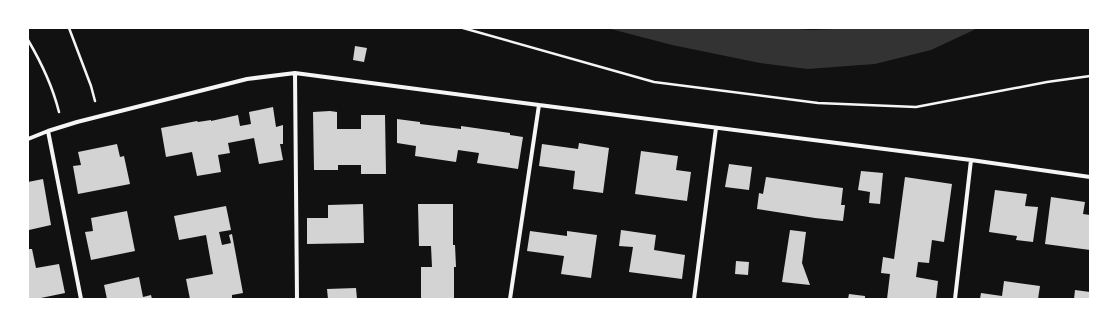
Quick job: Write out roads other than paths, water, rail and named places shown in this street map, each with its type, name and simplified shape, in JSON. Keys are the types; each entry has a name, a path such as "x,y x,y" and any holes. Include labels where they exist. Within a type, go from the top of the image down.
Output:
{"street":[{"path":"295,73 297,299"},
{"path":"28,139 62,127 247,79 295,73 971,160 1090,177"},
{"path":"510,299 539,105"},
{"path":"694,299 716,128"},
{"path":"48,131 81,299"},
{"path":"955,299 971,160"}]}
